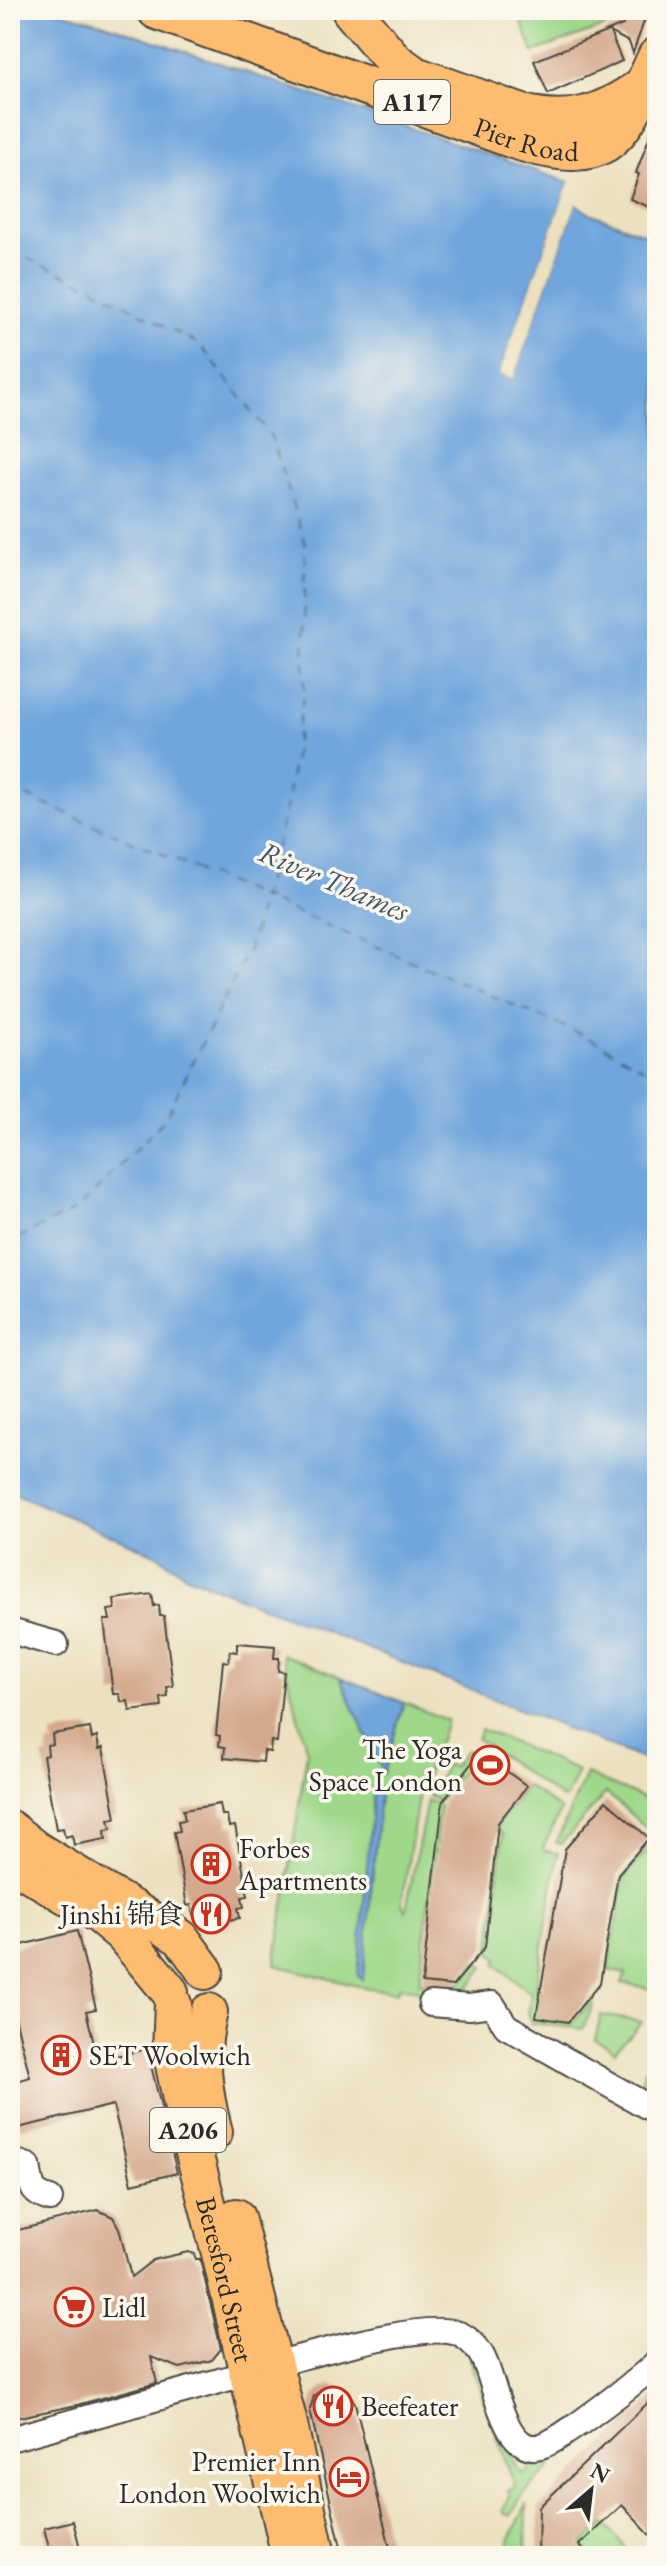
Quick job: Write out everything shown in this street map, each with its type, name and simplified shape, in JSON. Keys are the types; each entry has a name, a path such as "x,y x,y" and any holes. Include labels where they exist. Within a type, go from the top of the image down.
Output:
{"highway":[{"name":"Pier Road","path":"157,10 545,149 572,152 607,142 624,124 648,88"},
{"path":"225,10 328,47 350,59 393,96"},
{"name":"Pier Road","path":"351,10 394,61 415,76 540,119 591,115 648,88"}],"main road":[{"path":"10,1829 35,1849 181,1938 210,1990"},
{"path":"10,1862 99,1915 123,1935 172,1998"},
{"path":"172,1998 176,1977 182,1972 197,1969 210,1990"},
{"name":"Beresford Street","path":"210,1990 201,2060 205,2099 261,2368 290,2556"},
{"name":"Beresford Street","path":"172,1998 171,2051 176,2078 317,2556"}],"street":[{"path":"10,1631 56,1644"},
{"path":"431,2004 469,2007 492,2004 506,2026 657,2112"},
{"path":"10,2160 28,2166 33,2190 50,2199"},
{"path":"10,2439 357,2343 431,2330 464,2336 484,2358 505,2421 522,2444 535,2447 567,2432 631,2387 657,2362"}],"green space":[{"path":"517,10 610,10 616,23 533,52"},
{"path":"282,1654 447,1720 418,1797 402,1903 406,1910 427,1800 440,1806 419,1982 457,1986 477,1962 484,1967 464,1993 457,1995 398,1987 397,1992 362,1987 275,1965 307,1752"},
{"path":"481,1729 578,1771 567,1796 561,1798 477,1739"},
{"path":"466,1750 474,1756 439,1801 429,1796 447,1764 452,1767"},
{"path":"586,1774 657,1804 657,1837 606,1793 561,1844 556,1843"},
{"path":"527,1786 561,1810 542,1850 558,1853 536,1989 541,1992 537,2016 573,2023 593,1999 583,2029 531,2023 528,2014 531,1993 496,1965 498,1958 490,1952 503,1834 497,1830 498,1823"},
{"path":"657,1839 657,1990 622,1983 626,1974 608,1970 624,1877"},
{"path":"601,2015 642,2022 615,2051 595,2039"},
{"path":"645,2070 657,2082 657,2100 641,2091 639,2086"},
{"path":"472,2358 478,2365 518,2470 523,2474 541,2461 551,2467 522,2495 511,2516 502,2511 510,2496 508,2491 515,2487 469,2359"},
{"path":"527,2504 526,2556 512,2556 509,2541"},
{"path":"604,2524 634,2556 592,2556 582,2545"}],"water":[{"name":"River Thames","path":"10,10 53,10 102,23 569,182 499,374 513,379 576,204 587,212 657,239 657,1765 187,1576 157,1555 14,1493 10,1499"},
{"path":"340,1677 404,1703 383,1773"},
{"path":"374,1782 380,1795 363,1980 358,1976"}],"pier":[{"path":"569,182 571,188 504,372 511,374 574,201 576,204 513,379 499,374"}],"building":[{"path":"617,10 648,10 633,53 629,42 610,32 622,61 548,94 534,61 623,25"},
{"path":"657,122 657,210 630,199"},
{"path":"152,1594 154,1606 159,1605 160,1616 164,1616 173,1686 167,1687 168,1697 161,1698 162,1707 130,1711 128,1701 121,1702 120,1694 113,1694 104,1620 110,1620 108,1610 115,1609 114,1599"},
{"path":"237,1643 275,1646 274,1658 279,1658 278,1671 284,1672 277,1742 271,1741 270,1752 264,1751 263,1762 224,1758 225,1747 219,1746 220,1736 216,1735 223,1661 229,1662 230,1651 237,1652"},
{"path":"90,1728 92,1739 97,1737 99,1749 103,1748 116,1818 109,1819 111,1829 105,1830 106,1839 74,1845 72,1835 65,1837 63,1828 56,1829 43,1756 48,1755 47,1745 53,1744 52,1734"},
{"path":"480,1752 527,1786 498,1823 485,1947 453,1986 422,1983 443,1801"},
{"path":"606,1801 649,1838 618,1874 600,1983 568,2022 536,2017 565,1849"},
{"name":"Forbes Apartments","path":"220,1804 222,1815 227,1815 229,1827 235,1826 248,1896 242,1897 244,1907 238,1908 240,1918 201,1925 199,1914 193,1915 191,1905 187,1906 174,1832 180,1831 178,1821 185,1820 183,1810"},
{"name":"SET Woolwich","path":"77,1931 96,2009 86,2011 98,2060 147,2049 177,2173 132,2184 113,2105 10,2130 10,2083 30,2077 10,1997 10,1948"},
{"name":"Lidl","path":"98,2210 113,2217 119,2228 131,2277 153,2260 188,2252 200,2259 221,2349 212,2360 180,2368 151,2357 157,2383 10,2419 10,2232"},
{"name":"Premier Inn London Woolwich","path":"332,2385 347,2390 355,2403 392,2556 343,2556 310,2410 314,2396 324,2387"},
{"path":"657,2394 657,2543 622,2505 579,2545 589,2556 538,2556 539,2507"},
{"path":"73,2521 82,2556 51,2556 44,2528"}],"ferry route":[{"path":"10,251 93,287 200,345 271,436 305,543 304,691 286,808 249,948 165,1119 79,1208 10,1242"},
{"path":"10,789 592,1039 657,1076"}],"place":[{"name":"The Yoga Space London","path":"490,1765"},
{"name":"Forbes Apartments","path":"211,1864"},
{"name":"Jinshi 锦食","path":"211,1914"},
{"name":"SET Woolwich","path":"61,2055"},
{"name":"Lidl","path":"74,2307"},
{"name":"Beefeater","path":"333,2406"},
{"name":"Premier Inn London Woolwich","path":"349,2477"}]}
